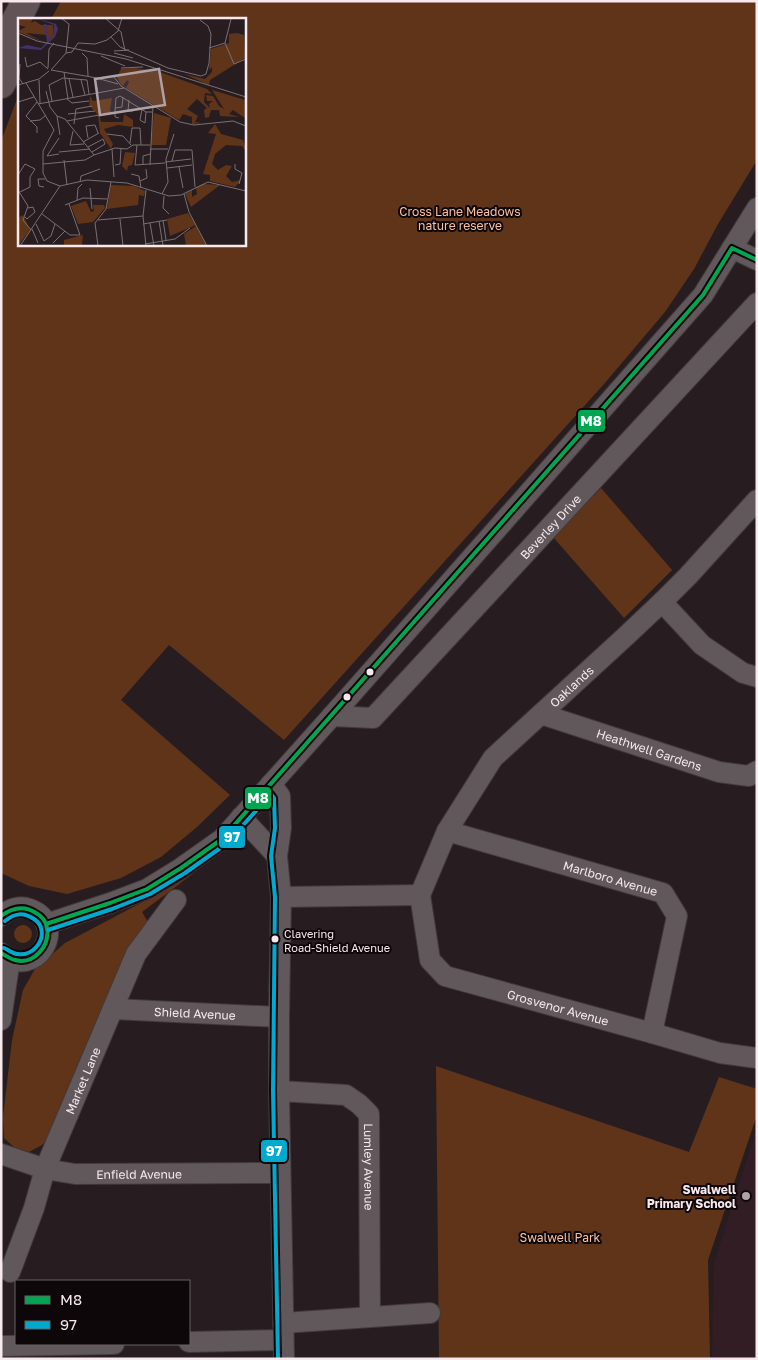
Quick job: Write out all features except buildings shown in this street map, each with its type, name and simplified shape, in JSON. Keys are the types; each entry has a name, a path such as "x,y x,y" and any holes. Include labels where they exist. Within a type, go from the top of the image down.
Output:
{"highway":[{"path":"1,50 26,1"},
{"path":"36,18 44,1"},
{"path":"1,84 18,52"}],"street":[{"path":"46,924 147,889 222,839 703,295 757,208"},
{"path":"732,248 757,260"},
{"name":"Beverley Drive","path":"332,716 374,718 757,303"},
{"name":"Oaklands","path":"420,894 447,831 493,758 662,602 757,500"},
{"path":"662,602 702,645 743,672 757,677"},
{"name":"Heathwell Gardens","path":"541,714 719,772 749,776 757,771"},
{"path":"271,784 280,796 281,828 277,856 282,897 279,1017 279,1173 283,1341"},
{"path":"241,817 277,856"},
{"name":"Marlboro Avenue","path":"447,831 663,893 678,916 652,1033"},
{"path":"282,897 420,894"},
{"name":"Grosvenor Avenue","path":"420,894 430,960 445,976 652,1033 720,1054 757,1058"},
{"name":"Market Lane","path":"10,1272 34,1208 45,1170 136,954 176,900"},
{"path":"1,1020 6,956 19,962 28,961 36,957 43,950 47,942 48,933 46,924 41,916 34,911 18,907 2,915"},
{"name":"Shield Avenue","path":"113,1009 279,1017"},
{"name":"Lumley Avenue","path":"279,1091 346,1095 369,1114 370,1317"},
{"name":"Enfield Avenue","path":"1,1154 45,1170 75,1174 279,1173"},
{"path":"190,1342 283,1341 370,1317 430,1313"},
{"path":"1,1346 58,1345"}],"shaded area":[{"name":"Swalwell Primary School","path":"757,1128 757,1359 712,1359 714,1264"}],"green space":[{"name":"Cross Lane Meadows nature reserve","path":"61,1 757,1 757,160 718,224 694,269 665,312 604,384 284,740 169,645 121,700 230,795 197,827 161,857 121,878 67,894 29,886 1,873 1,141 18,97 18,245 245,245 245,18 52,18"},
{"path":"601,488 672,570 624,618 553,537"},
{"path":"194,873 142,912 148,922 50,1137 42,1145 29,1152 15,1148 4,1138 3,1117 12,1040 23,990 35,969 65,943"},
{"path":"23,925 29,928 32,934 29,940 23,943 17,940 14,934 17,928"},
{"name":"Swalwell Park","path":"436,1066 689,1152 719,1077 757,1089 757,1115 708,1260 710,1359 439,1359"}],"transit line":[{"name":"M8","path":"46,924 147,889 222,839 703,295 732,248 757,260"},
{"name":"97","path":"48,930 150,894 185,873 226,844 271,794 274,798 275,828 271,856 275,897 273,1091 278,1359"},
{"name":"M8","path":"1,916 18,908 32,910 43,919 47,935 46,941 39,953 28,960 15,960 1,953"},
{"name":"97","path":"4,948 16,954 28,953 39,943 42,933 38,923 23,914 12,916 5,921"}],"place":[{"name":"Clavering Road-Shield Avenue","path":"275,939"},
{"name":"Swalwell Primary School","path":"746,1196"}]}
